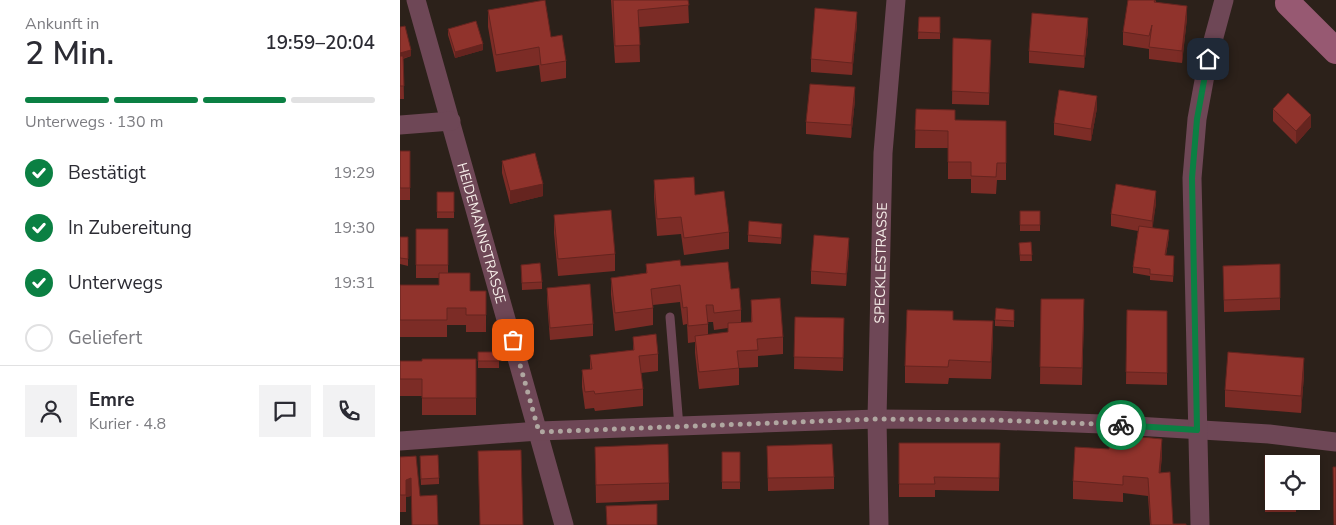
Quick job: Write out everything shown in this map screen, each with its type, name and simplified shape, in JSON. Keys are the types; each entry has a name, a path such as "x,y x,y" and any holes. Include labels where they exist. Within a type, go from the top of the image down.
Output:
{"main road":[{"path":"1286,1 1336,26"},
{"path":"1286,1 1336,51"}],"street":[{"name":"HEIDEMANNSTRASSE","path":"416,0 564,525"},
{"name":"SPECKLESTRASSE","path":"879,525 876,419 883,154 896,0"},
{"path":"1200,525 1192,178 1199,110 1208,59 1224,0"},
{"path":"400,125 451,122"},
{"path":"400,441 539,432 876,419 994,420 1197,430 1269,434 1336,442"}],"lane":[{"path":"670,317 679,427"}],"building":[{"path":"545,0 551,37 562,35 566,61 541,65 539,47 496,55 488,10"},
{"path":"613,0 688,0 689,5 638,10 640,45 615,46"},
{"path":"1128,0 1155,0 1154,2 1187,6 1182,51 1149,47 1152,25 1149,36 1123,32"},
{"path":"815,8 857,12 852,63 811,59"},
{"path":"1032,13 1088,18 1084,56 1029,51"},
{"path":"919,17 940,17 940,33 918,32"},
{"path":"476,21 483,44 455,52 448,29"},
{"path":"405,26 411,50 400,53 400,27"},
{"path":"953,38 991,40 989,93 952,91"},
{"path":"400,56 403,56 404,86 400,86"},
{"path":"810,84 855,87 851,125 806,122"},
{"path":"1059,90 1097,96 1091,129 1054,123"},
{"path":"1288,93 1311,115 1296,131 1273,109"},
{"path":"916,109 955,110 955,120 1006,121 1006,163 997,163 996,177 971,176 971,162 948,162 948,131 915,130"},
{"path":"400,151 410,151 410,188 400,188"},
{"path":"535,153 543,184 510,191 502,161"},
{"path":"694,177 695,195 724,191 729,232 684,238 681,217 657,219 654,180"},
{"path":"1116,184 1156,191 1152,221 1111,214"},
{"path":"437,192 454,192 454,212 437,212"},
{"path":"611,210 615,254 558,259 554,215"},
{"path":"1020,211 1040,211 1040,225 1020,225"},
{"path":"749,221 782,224 781,238 748,235"},
{"path":"1139,226 1169,230 1165,255 1174,256 1173,276 1150,274 1150,269 1133,267"},
{"path":"416,229 448,229 448,265 416,265"},
{"path":"814,235 849,238 846,274 811,271"},
{"path":"400,237 408,237 408,259 400,258"},
{"path":"1031,242 1032,255 1020,255 1019,243"},
{"path":"680,260 681,266 728,262 731,289 739,288 741,310 714,313 713,305 706,305 708,324 688,326 687,307 683,308 680,285 651,289 653,308 615,313 611,278 647,273 646,264"},
{"path":"540,263 542,282 522,283 521,265"},
{"path":"1280,264 1280,298 1224,300 1223,266"},
{"path":"439,273 470,273 470,291 486,291 486,315 466,315 466,308 447,308 447,320 400,320 400,285 439,285"},
{"path":"590,284 593,324 550,328 547,288"},
{"path":"780,298 783,337 757,339 758,350 737,351 739,368 699,372 695,336 728,332 728,323 752,322 751,300"},
{"path":"1041,299 1084,299 1082,368 1040,367"},
{"path":"996,308 1014,310 1014,321 995,320"},
{"path":"907,310 953,311 953,320 993,321 991,362 949,360 948,367 905,366"},
{"path":"1127,310 1167,311 1167,373 1126,372"},
{"path":"795,317 844,318 843,358 794,357"},
{"path":"656,334 658,354 639,356 643,389 595,394 594,391 585,392 582,370 592,369 590,355 634,350 633,337"},
{"path":"478,352 499,352 499,361 478,361"},
{"path":"1228,352 1304,358 1301,396 1225,390"},
{"path":"422,359 476,359 476,398 422,398 422,379 400,379 400,361 422,361"},
{"path":"1110,434 1162,439 1159,473 1170,472 1173,524 1186,525 1151,525 1148,478 1123,476 1123,485 1073,481 1075,447 1109,449"},
{"path":"899,443 1000,443 999,478 934,477 935,484 899,484"},
{"path":"668,444 669,483 596,485 595,447"},
{"path":"832,444 834,477 768,478 767,446"},
{"path":"521,450 523,525 480,525 478,451"},
{"path":"722,452 740,452 740,482 722,482"},
{"path":"438,455 439,478 421,479 420,456"},
{"path":"416,456 420,496 437,495 438,525 412,525 411,478 406,480 406,495 400,495 400,457"},
{"path":"1333,467 1336,467 1336,525 1334,525"},
{"path":"657,504 657,525 607,525 606,506"}],"way so far":[{"path":"513,340 539,432 876,419 994,420 1121,425"}],"route":[{"path":"1121,425 1197,430 1192,178 1197,119 1208,59"}]}
